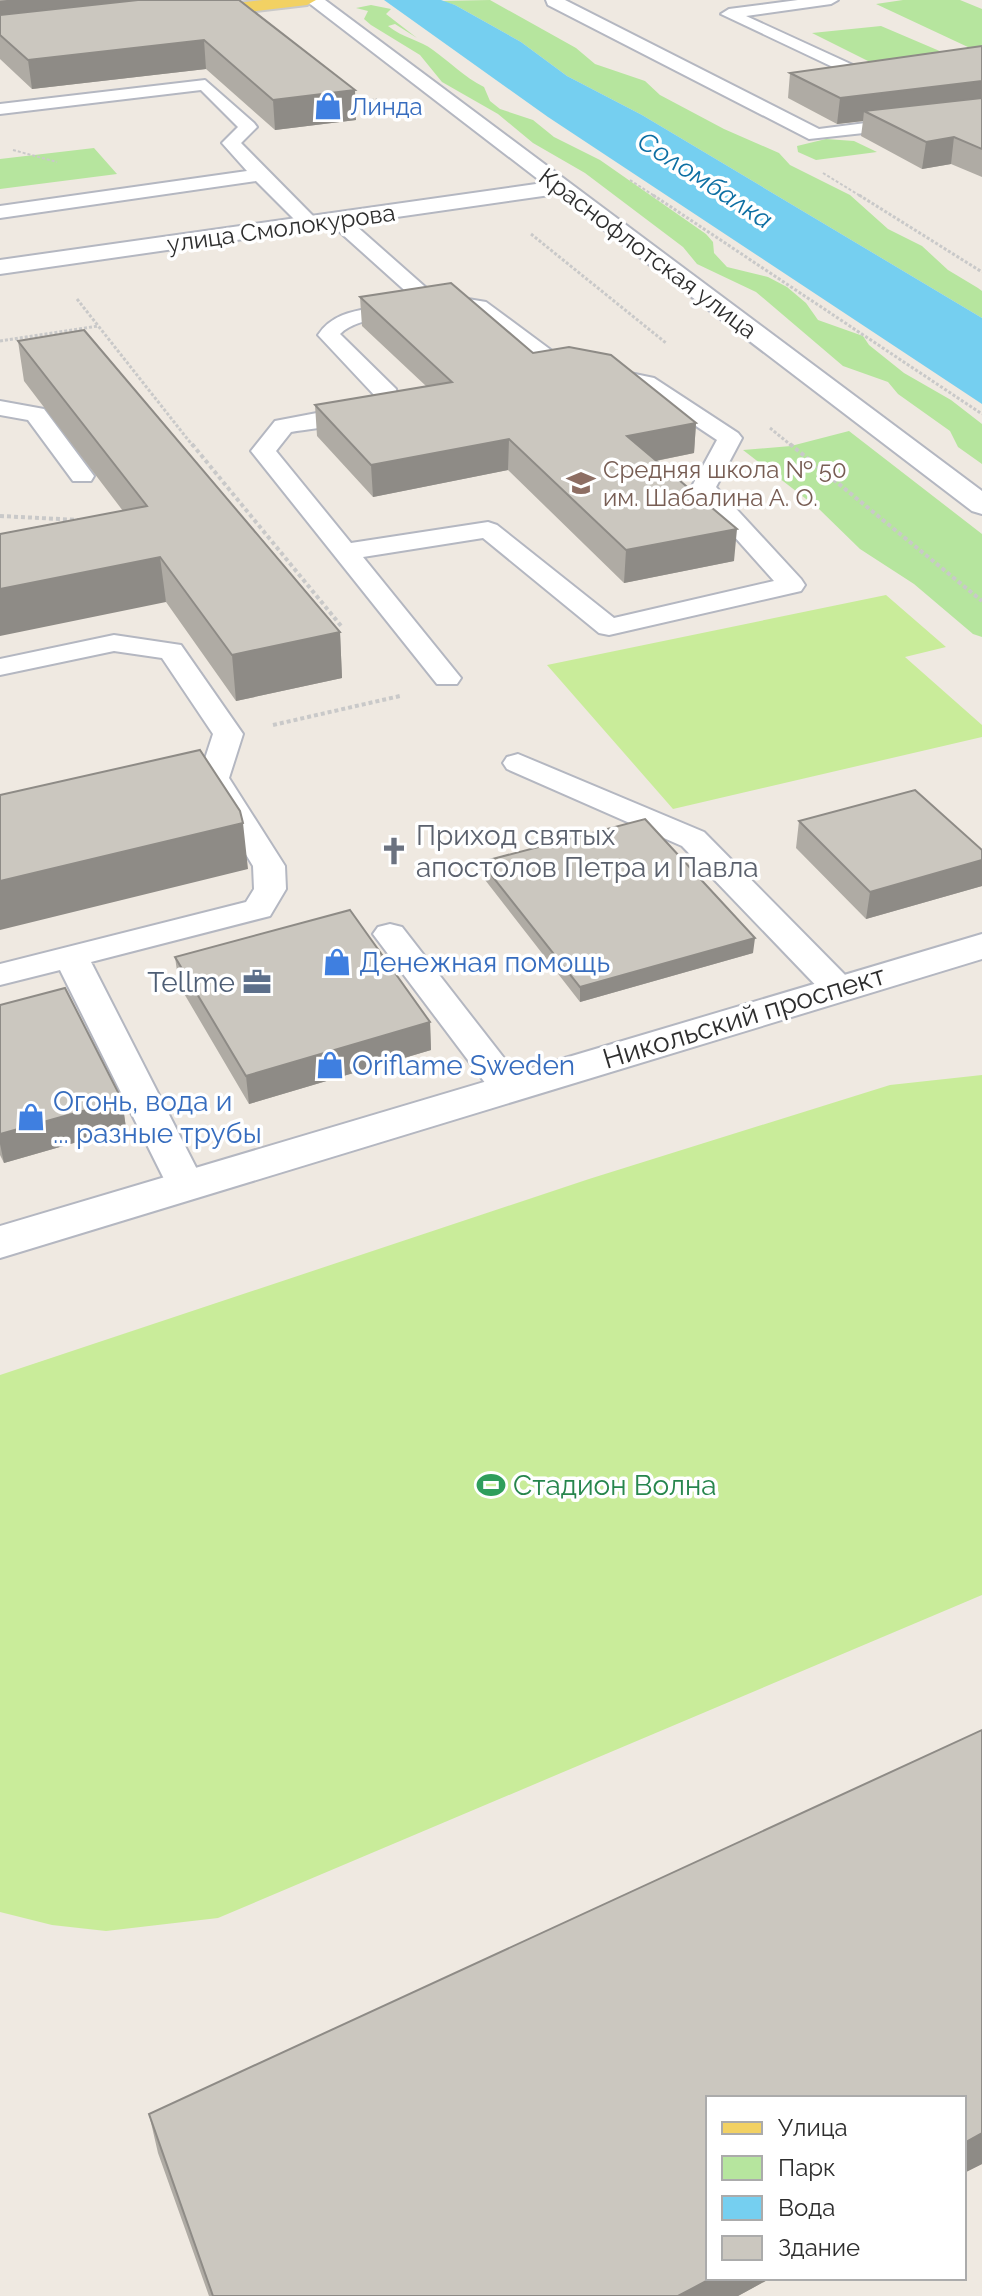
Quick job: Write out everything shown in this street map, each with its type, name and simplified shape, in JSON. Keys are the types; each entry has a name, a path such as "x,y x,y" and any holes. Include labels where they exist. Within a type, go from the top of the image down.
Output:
{"main road":[{"path":"169,17 307,0"}],"street":[{"name":"Краснофлотская улица","path":"314,0 982,505"},
{"path":"554,1 816,135 982,114"},
{"name":"улица Смолокурова","path":"0,267 561,187"},
{"name":"Никольский проспект","path":"0,1242 982,946"}],"lane":[{"path":"831,0 729,14 852,71 904,74 982,64"},
{"path":"0,109 205,85 248,127 231,143 311,225"},
{"path":"0,212 260,175"},
{"path":"339,221 425,297 479,306 556,364 646,383 730,438 703,488 792,585 609,627 488,530 345,552"},
{"path":"425,297 403,309 345,319 332,326 329,335 388,394 388,401 371,410 283,426 263,451 447,678"},
{"path":"0,408 36,414 82,476"},
{"path":"0,667 114,643 171,651 228,734 198,780 269,866 270,889 258,909 0,975"},
{"path":"518,763 693,839 839,989"},
{"path":"390,934 508,1088"},
{"path":"71,957 186,1185"}],"path":[{"path":"816,135 787,150 982,272"},
{"path":"619,173 982,414"},
{"path":"46,260 248,515 350,637"},
{"path":"0,341 99,326"},
{"path":"0,516 86,520"},
{"path":"228,734 401,698 391,686"}],"green space":[{"path":"490,0 576,48 595,64 645,81 660,95 724,129 779,153 790,165 850,195 888,229 922,246 948,270 982,291 982,318 642,115 567,76 521,42 455,5 441,1"},
{"path":"903,0 960,0 982,9 982,46 970,48 876,4"},
{"path":"371,5 391,9 386,14 417,38 395,24 388,26 428,47 484,87 490,101 500,109 533,120 554,137 600,160 706,234 713,242 714,253 727,267 768,277 787,287 806,303 818,320 863,336 869,345 904,373 951,400 982,424 982,464 958,447 950,431 898,394 888,382 843,366 756,292 697,264 683,247 585,173 533,143 498,114 442,82 420,55 371,25 364,19 368,11 356,8"},
{"path":"881,26 942,52 870,62 812,33"},
{"path":"826,139 854,141 877,152 816,160 798,152 797,146"},
{"path":"94,148 117,174 0,189 0,159"},
{"path":"849,431 982,534 982,637 973,634 914,584 860,549 819,509 743,450 791,446"},
{"path":"886,595 946,647 905,657 982,725 982,737 673,809 547,665"},
{"name":"Стадион Волна","path":"982,1075 982,1595 218,1918 106,1931 52,1925 0,1912 0,1375 589,1179 890,1085"}],"water":[{"name":"Соломбалка","path":"384,0 441,0 455,5 521,42 567,76 642,115 982,318 982,404 548,117"}],"building":[{"path":"138,0 239,0 355,90 273,100 204,40 28,60 0,35 0,15"},
{"path":"982,46 982,81 840,98 790,73"},
{"path":"982,98 982,149 954,137 926,142 864,111"},
{"path":"451,283 533,353 569,347 611,355 696,423 627,436 737,529 626,550 509,439 371,465 315,405 452,382 360,297"},
{"path":"84,330 340,632 232,655 160,557 0,589 0,534 147,506 18,341"},
{"path":"200,750 240,811 243,823 0,881 0,795"},
{"path":"915,790 982,850 982,860 870,892 799,821"},
{"path":"645,819 755,938 580,987 481,862"},
{"path":"350,910 430,1022 246,1076 175,957"},
{"path":"65,988 122,1100 0,1134 0,1005"},
{"path":"982,1730 982,2133 966,2142 966,2096 706,2096 708,2280 678,2296 213,2296 149,2114"}],"place":[{"name":"Линда","path":"328,106"},
{"name":"Средняя школа № 50 им. Шабалина А. О.","path":"581,483"},
{"name":"Приход святых апостолов Петра и Павла","path":"394,851"},
{"name":"Денежная помощь","path":"337,962"},
{"name":"Tellme","path":"257,982"},
{"name":"Oriflame Sweden","path":"330,1065"},
{"name":"Огонь, вода и ... разные трубы","path":"31,1117"},
{"name":"Стадион Волна","path":"491,1485"}]}
